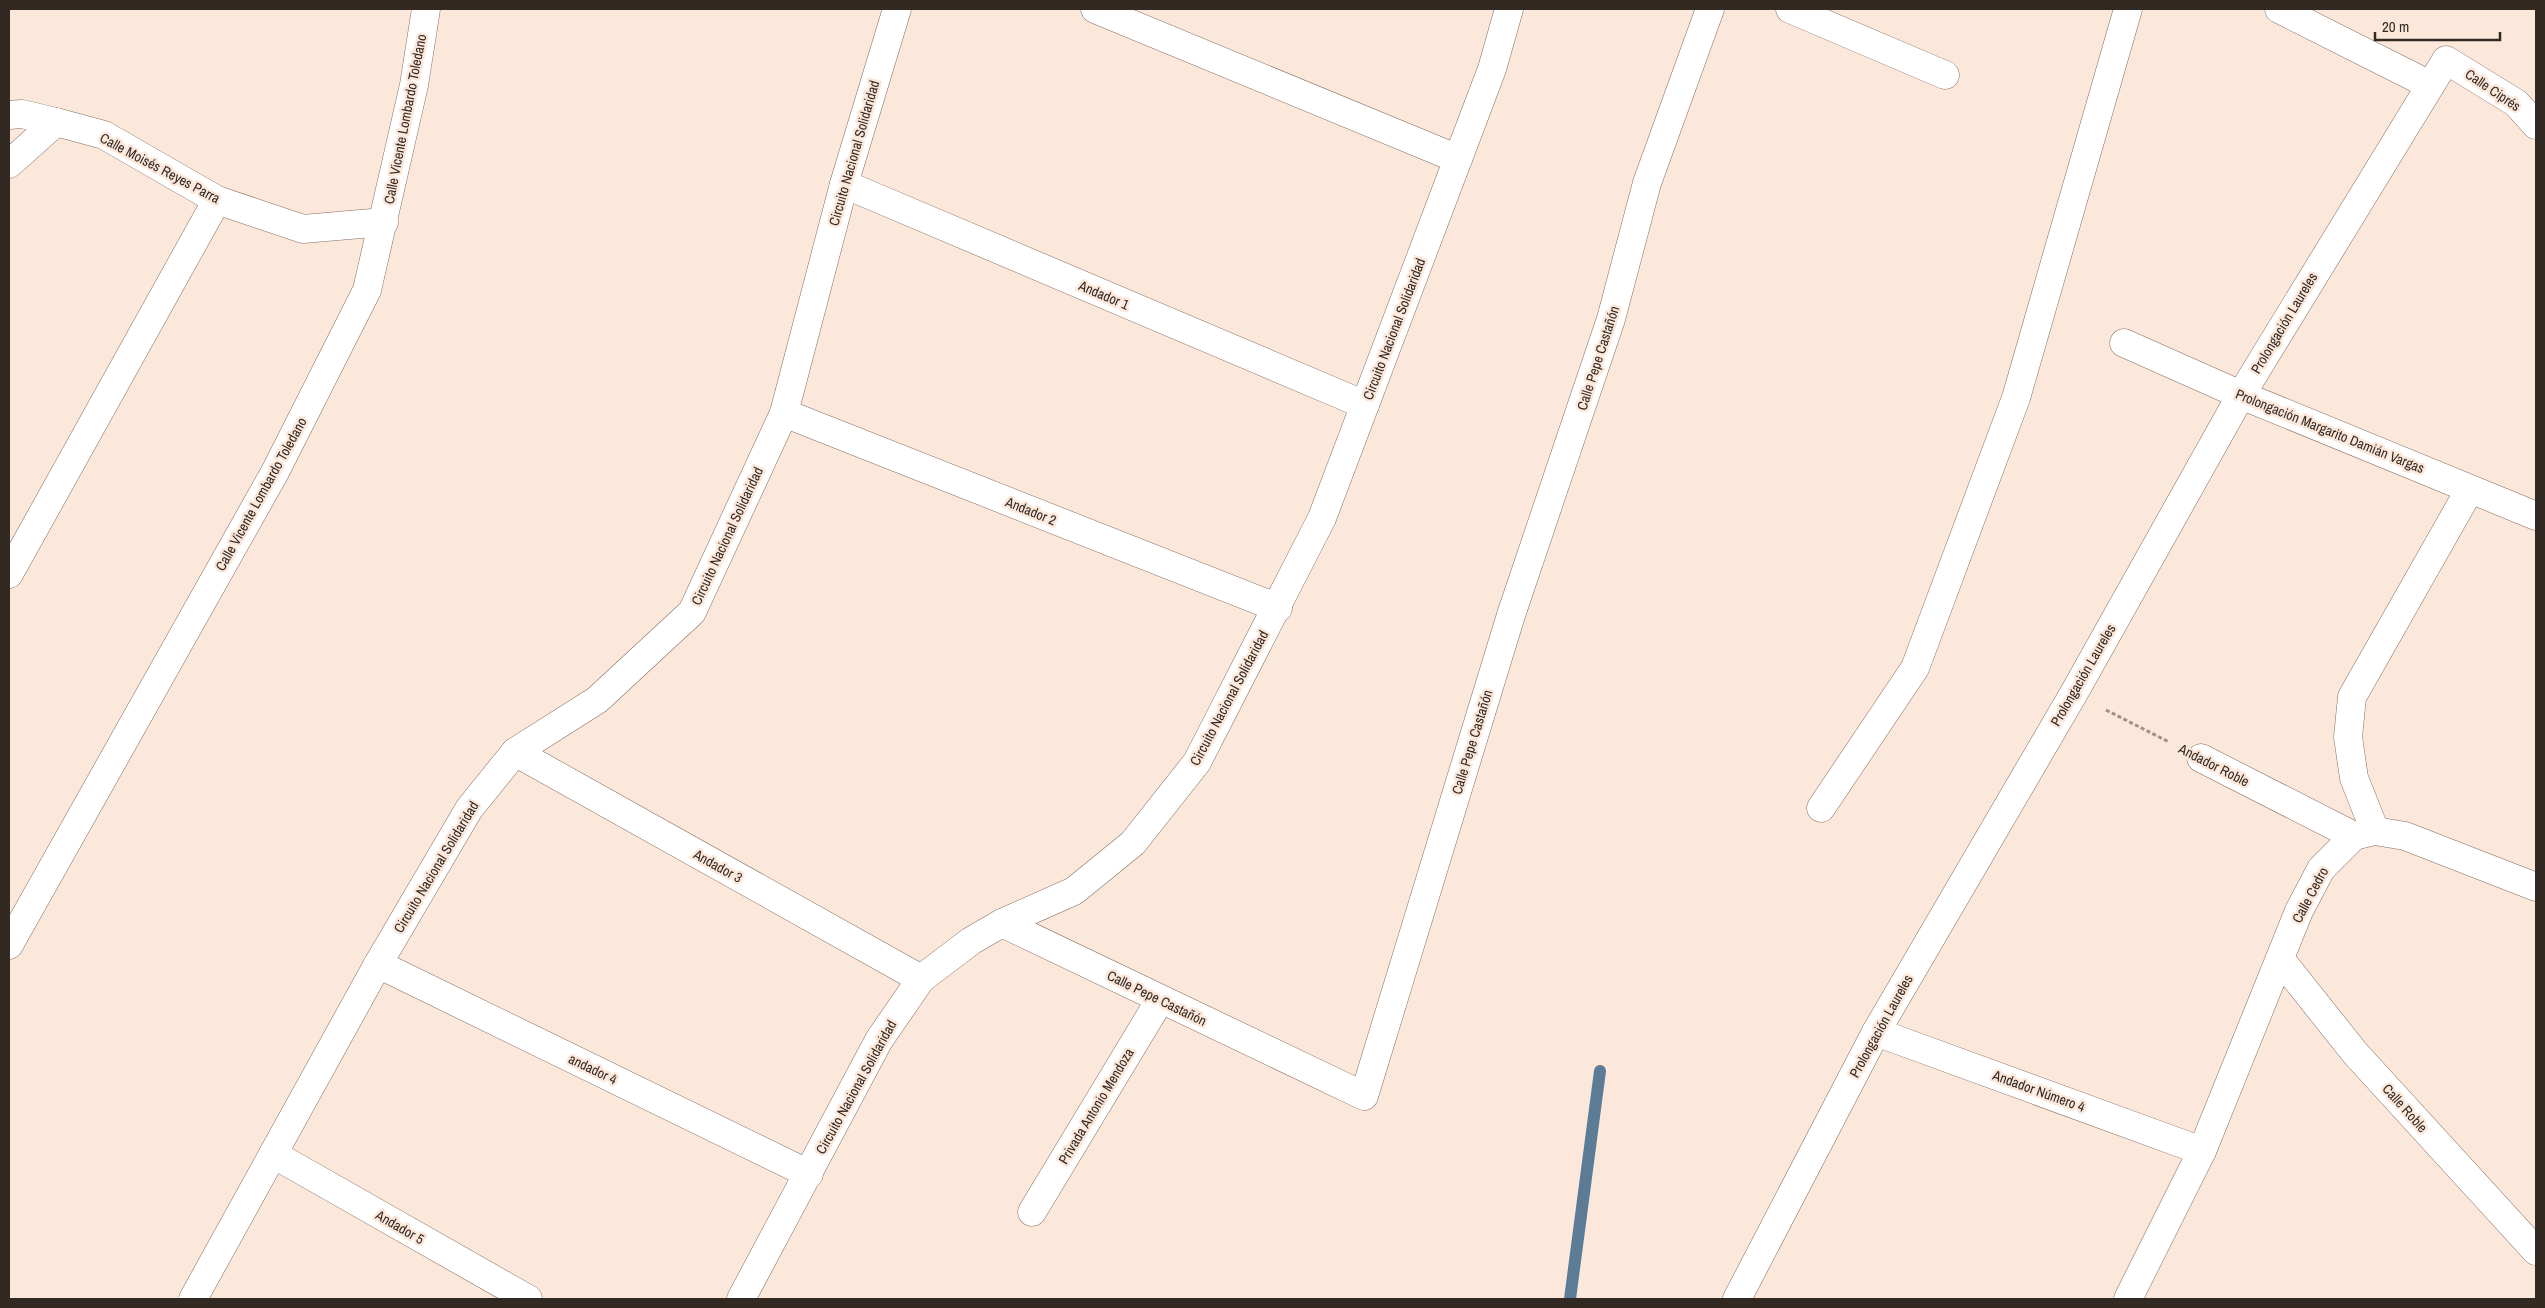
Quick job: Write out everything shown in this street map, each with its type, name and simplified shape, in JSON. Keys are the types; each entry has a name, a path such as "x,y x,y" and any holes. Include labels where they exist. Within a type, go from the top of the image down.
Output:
{"street":[{"name":"Calle Vicente Lombardo Toledano","path":"9,945 275,472 367,290 414,85 426,9"},
{"name":"Circuito Nacional Solidaridad","path":"193,1299 378,964 469,809 515,752 597,700 692,612 784,413 844,184 898,9"},
{"path":"1095,9 1458,159"},
{"name":"Circuito Nacional Solidaridad","path":"741,1299 879,1040 921,980 971,941 1002,923 1074,891 1133,844 1197,762 1278,608 1322,518 1492,69 1509,9"},
{"name":"Calle Pepe Castañón","path":"1002,923 1364,1096 1511,615 1611,319 1648,183 1710,9"},
{"path":"1790,9 1945,75"},
{"path":"1821,808 1915,668 2016,398 2128,9"},
{"path":"2279,9 2430,85"},
{"name":"Prolongación Laureles","path":"1737,1299 1876,1032 2074,693 2241,395 2446,60"},
{"name":"Calle Ciprés","path":"2446,60 2516,103 2536,125"},
{"name":"Calle Moisés Reyes Parra","path":"9,115 22,114 104,135 217,200 303,229 384,222"},
{"path":"9,164 56,122"},
{"name":"Andador 1","path":"844,184 1365,405"},
{"path":"9,574 217,200"},
{"name":"Prolongación Margarito Damián Vargas","path":"2124,343 2241,395 2536,516"},
{"name":"Andador 2","path":"784,413 1278,608"},
{"path":"2470,488 2352,697 2348,737 2354,778 2365,834 2405,836 2536,887"},
{"name":"Andador 3","path":"515,752 921,980"},
{"name":"Andador Roble","path":"2201,758 2365,834"},
{"name":"Calle Cedro","path":"2128,1299 2202,1151 2299,911 2321,869 2365,834"},
{"name":"Calle Roble","path":"2280,960 2355,1053 2536,1251"},
{"name":"andador 4","path":"378,964 808,1174"},
{"name":"Privada Antonio Mendoza","path":"1032,1212 1160,1000"},
{"name":"Andador Número 4","path":"1876,1032 2202,1151"},
{"name":"Andador 5","path":"272,1154 528,1299"}],"path":[{"name":"Andador Roble","path":"2074,693 2201,758"}],"waterway":[{"path":"1570,1299 1600,1071"}]}
